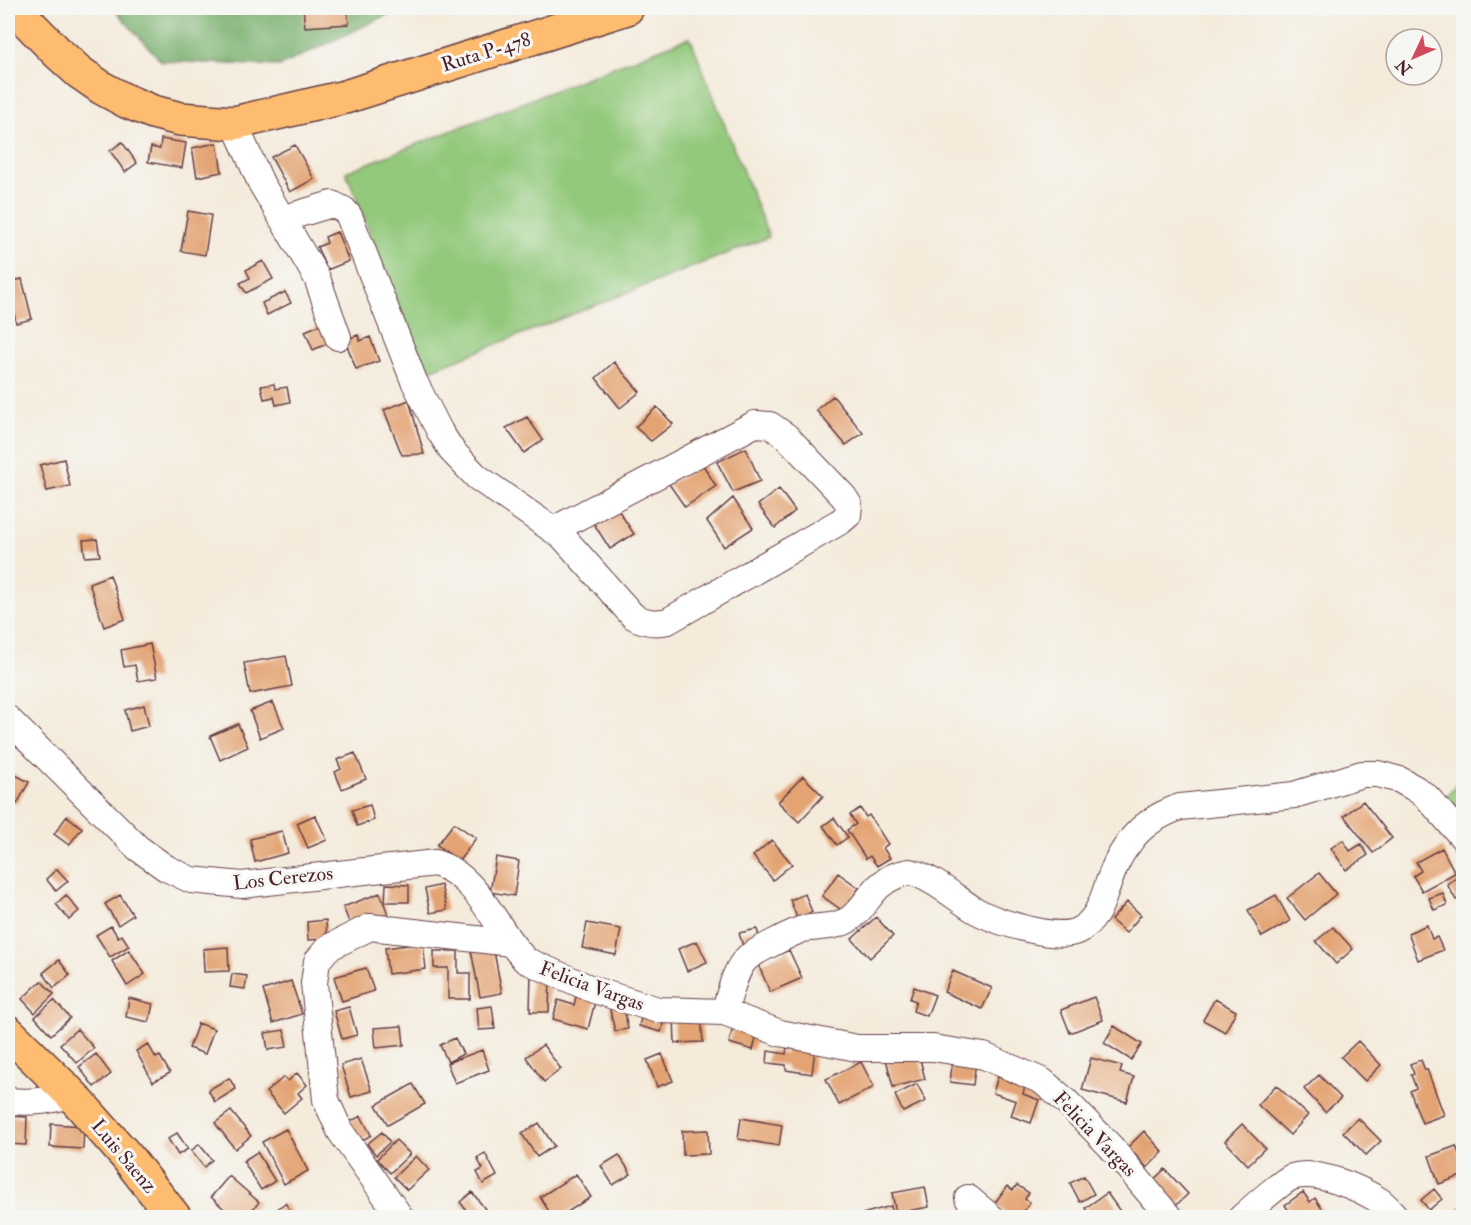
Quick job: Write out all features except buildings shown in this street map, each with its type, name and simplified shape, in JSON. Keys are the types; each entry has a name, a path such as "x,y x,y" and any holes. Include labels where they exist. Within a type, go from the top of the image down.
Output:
{"main road":[{"name":"Ruta P-478","path":"14,8 79,72 126,101 153,112 180,119 234,123 345,96 619,9"},
{"name":"Luis Saenz","path":"8,1032 72,1095 127,1157 175,1218"}],"street":[{"path":"234,123 261,183 317,278 338,337"},
{"path":"282,219 332,204 345,210 397,341 440,432 453,452 477,477 572,546 633,616 649,623 668,621 841,521 848,514 849,505 786,436 770,425 755,424 553,530"},
{"name":"Los Cerezos","path":"8,719 138,848 166,868 191,880 242,885 435,863 451,868 469,884 511,943"},
{"path":"724,1012 741,965 750,956 802,929 825,927 849,919 876,887 901,874 910,872 932,882 989,918 1048,933 1068,934 1078,931 1094,917 1102,904 1110,879 1128,844 1139,830 1162,814 1180,807 1294,795 1362,774 1378,774 1400,780 1416,789 1463,838"},
{"path":"401,1218 340,1131 326,1100 314,983 316,961 328,948 370,927 511,943"},
{"name":"Felicia Vargas","path":"511,943 525,960 594,990 658,1010 724,1012 780,1033 857,1048 933,1048 984,1056 1042,1081 1067,1102 1111,1147 1170,1218"},
{"path":"8,1101 32,1103 72,1095"},
{"path":"1241,1218 1291,1178 1303,1176 1333,1180 1348,1185 1381,1202 1396,1218"},
{"path":"968,1198 992,1218"}],"green space":[{"path":"113,8 402,8 280,66 161,61"},
{"path":"690,37 769,237 425,372 346,172"},
{"path":"1463,775 1463,812 1446,797"}]}
